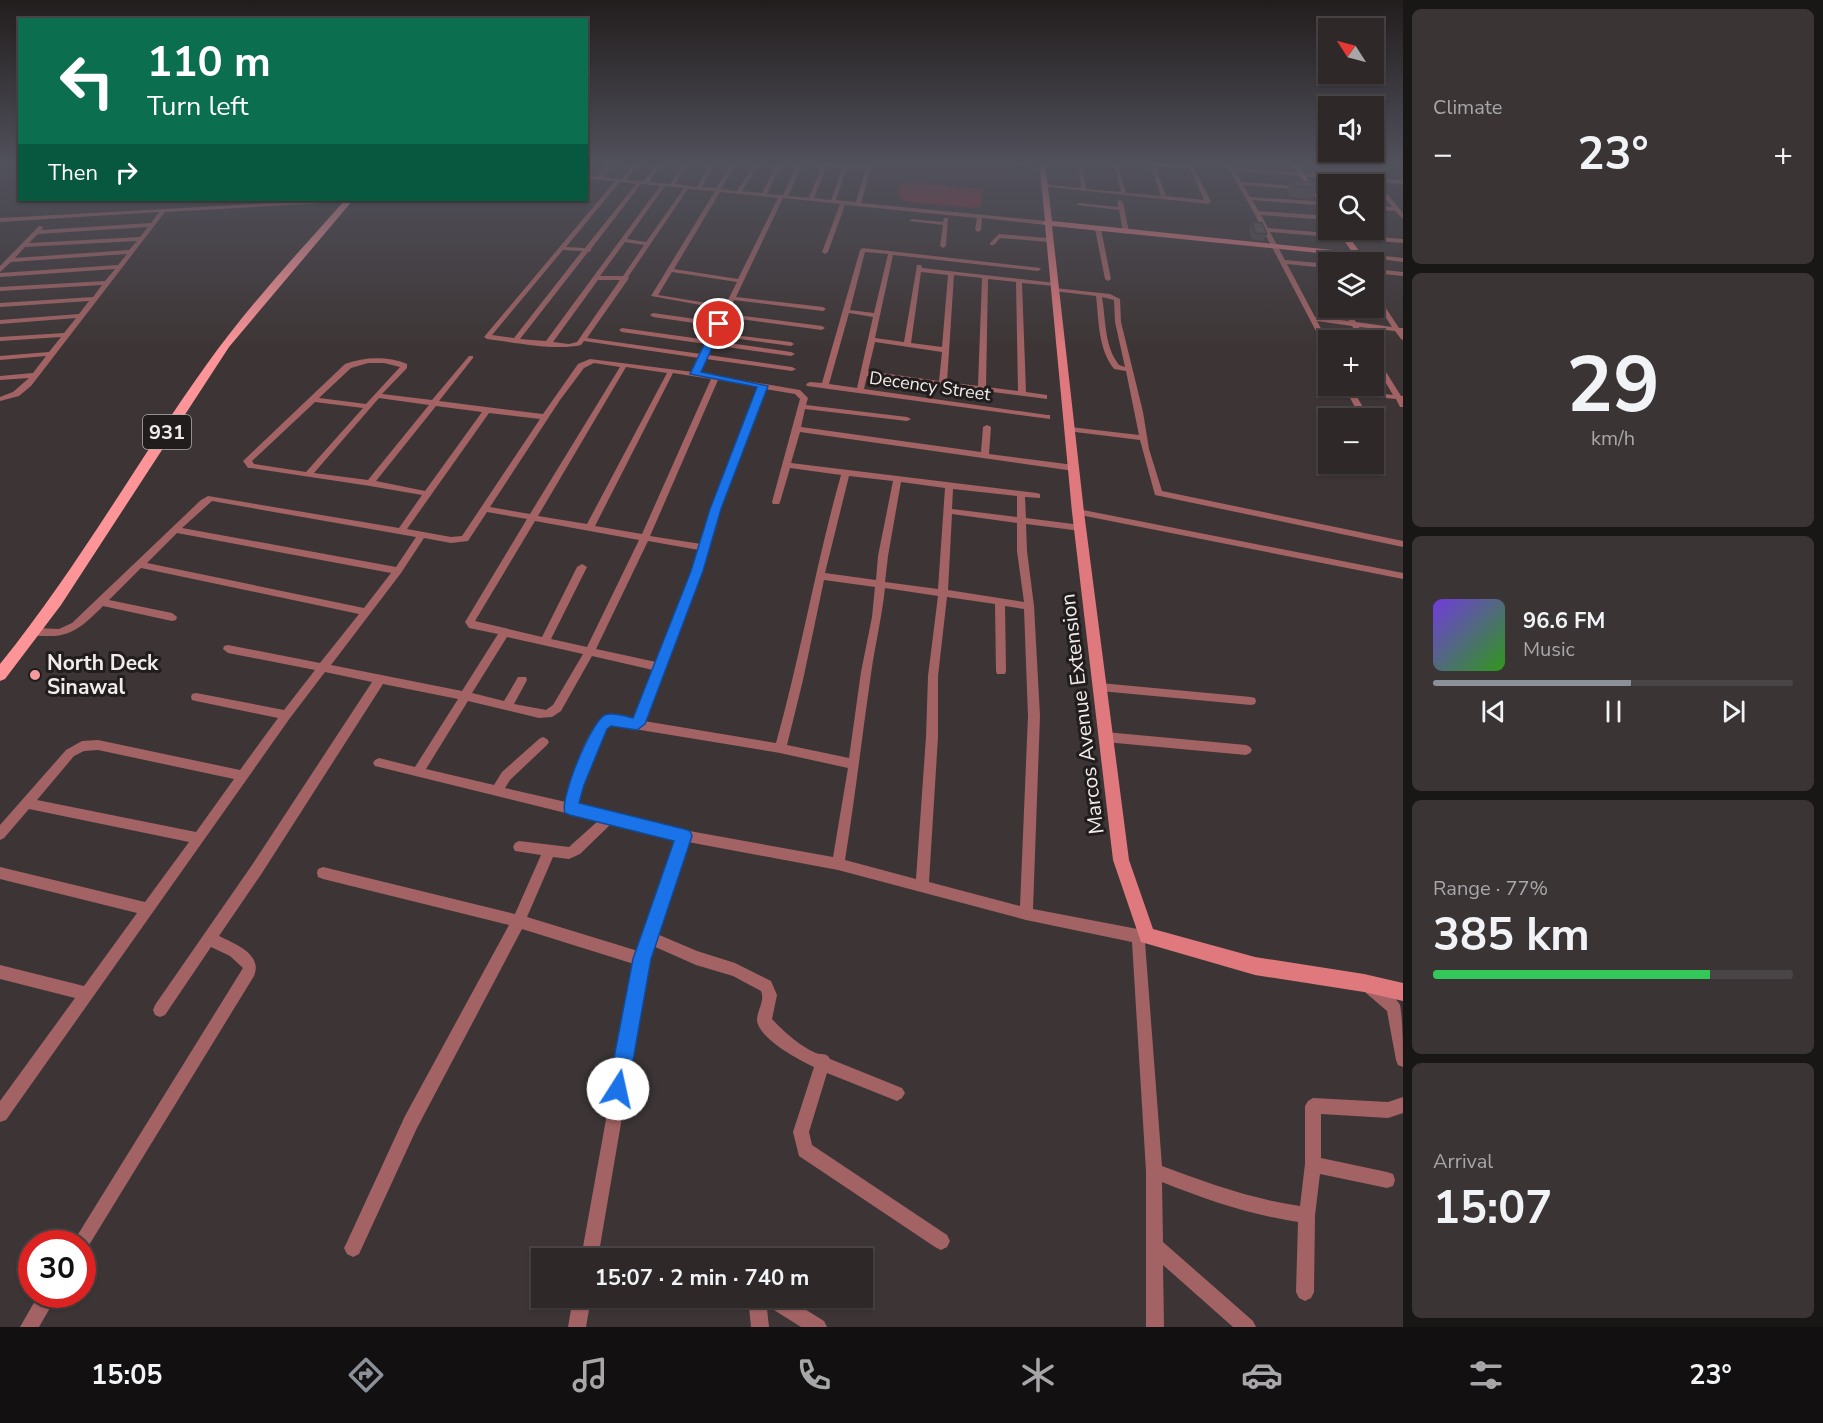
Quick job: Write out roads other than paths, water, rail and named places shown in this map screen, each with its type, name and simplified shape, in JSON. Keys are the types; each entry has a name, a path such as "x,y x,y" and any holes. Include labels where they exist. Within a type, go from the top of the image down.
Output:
{"main road":[{"name":"931","path":"0,675 36,632 209,368 248,316 327,224"}],"street":[{"path":"0,270 45,224"},
{"path":"582,224 487,336 515,342 573,346 583,339 662,224"},
{"path":"515,342 610,224"},
{"path":"548,344 635,224"},
{"path":"698,224 655,297 727,308"},
{"path":"695,374 769,224"},
{"path":"825,252 835,224"},
{"path":"943,246 946,224"},
{"path":"978,230 979,224"},
{"name":"Marcos Avenue Extension","path":"1046,224 1055,287 1078,512 1121,860 1142,937"},
{"path":"1054,224 1322,252"},
{"path":"1124,224 1126,232"},
{"path":"1263,224 1318,330"},
{"path":"36,232 151,225"},
{"path":"0,399 19,393 151,225"},
{"path":"1098,229 1108,279"},
{"path":"1266,230 1318,232"},
{"path":"992,244 999,236 1048,240"},
{"path":"1384,238 1403,241"},
{"path":"24,245 141,239"},
{"path":"623,240 649,244"},
{"path":"561,248 589,250"},
{"path":"825,386 862,250 1038,269"},
{"path":"10,260 130,252"},
{"path":"860,391 891,253"},
{"path":"907,345 920,256"},
{"path":"1384,258 1403,260"},
{"path":"1283,262 1318,265"},
{"path":"0,275 118,267"},
{"path":"670,270 739,281"},
{"path":"918,270 1019,280 1117,299 1118,322 1143,438 1156,490 1161,495 1403,544"},
{"path":"1384,272 1399,274 1403,284"},
{"path":"943,384 951,273"},
{"path":"982,389 985,277"},
{"path":"597,278 626,278"},
{"path":"1019,280 1022,394"},
{"path":"0,290 106,283"},
{"path":"1099,295 1104,341 1109,356 1117,367 1130,370"},
{"path":"732,298 822,309"},
{"path":"0,305 93,299"},
{"path":"1384,308 1403,338"},
{"path":"846,311 877,315"},
{"path":"652,315 719,324"},
{"path":"723,315 822,328"},
{"path":"0,322 79,316"},
{"path":"1350,318 1358,330"},
{"path":"1314,322 1400,330"},
{"path":"622,330 791,354"},
{"path":"714,334 791,344"},
{"path":"0,339 65,335"},
{"path":"583,339 702,358 792,369"},
{"path":"871,339 945,350"},
{"path":"0,358 50,354"},
{"path":"370,483 471,357"},
{"path":"308,475 404,366 392,362 356,363 348,366 247,464 308,475 370,483 429,494"},
{"path":"36,632 56,633 72,628 102,602 204,502 211,498 451,540 465,538 546,417 585,364 598,362 695,374 803,395 804,407 776,501"},
{"path":"624,365 470,622 473,626 545,640 659,667"},
{"path":"589,528 671,371"},
{"path":"1384,372 1402,400"},
{"path":"864,373 1044,397"},
{"path":"0,378 33,375"},
{"path":"228,649 465,696 539,714 552,712 589,652 716,377"},
{"name":"Decency Street","path":"810,384 1047,417"},
{"path":"637,724 763,386"},
{"path":"378,396 546,417"},
{"path":"1383,396 1402,400"},
{"path":"312,399 368,406"},
{"path":"804,407 907,419"},
{"path":"402,530 487,410"},
{"path":"985,456 987,427"},
{"path":"796,429 1074,468"},
{"path":"1070,429 1143,438"},
{"path":"786,465 1037,496"},
{"path":"780,748 821,576 829,527 845,474"},
{"path":"838,864 897,480"},
{"path":"922,886 932,737 933,676 943,593 949,486"},
{"path":"1021,494 1022,551 1029,606 1034,716 1026,914"},
{"path":"485,509 643,539 704,548"},
{"path":"948,511 1081,528"},
{"path":"1078,512 1403,576"},
{"path":"176,531 398,571"},
{"path":"0,1113 286,715 398,571 422,534"},
{"path":"140,565 366,612"},
{"path":"545,640 582,567"},
{"path":"821,576 1029,606"},
{"path":"102,602 171,617"},
{"path":"1000,602 1001,671"},
{"path":"419,771 505,632"},
{"path":"160,1010 380,679"},
{"path":"507,706 522,680"},
{"path":"1100,687 1251,701"},
{"path":"196,697 286,715"},
{"path":"570,808 576,785 602,725 608,720 780,748 854,764"},
{"path":"1105,737 1246,750"},
{"path":"498,790 511,770 543,742"},
{"path":"0,834 70,753 90,745 243,776"},
{"path":"379,764 419,771 684,836 838,864 1026,914 1142,937 1255,966 1364,983 1403,992"},
{"path":"28,804 199,838"},
{"path":"519,847 568,853 576,850 609,818"},
{"path":"591,1248 642,959 684,836"},
{"path":"353,1248 411,1122 519,921 549,852"},
{"path":"0,873 148,909"},
{"path":"323,873 519,921 642,959"},
{"path":"1142,937 1155,1171 1157,1248 1155,1327"},
{"path":"650,938 696,958 735,970 766,986 770,995 764,1015 768,1027 786,1043 897,1093"},
{"path":"89,1230 249,971 250,965 242,956 209,939"},
{"path":"0,972 87,994"},
{"path":"1364,983 1399,1009 1403,1060"},
{"path":"824,1061 801,1132 804,1150 941,1241"},
{"path":"1305,1292 1308,1215 1313,1164 1313,1106 1388,1110 1403,1105"},
{"path":"1313,1164 1387,1180"},
{"path":"1155,1171 1225,1199 1271,1210 1308,1215"},
{"path":"1157,1248 1246,1327"},
{"path":"29,1327 41,1308"},
{"path":"577,1327 580,1308"},
{"path":"754,1308 760,1327"},
{"path":"791,1308 818,1327"}],"place":[{"name":"North Deck Sinawal","path":"35,675"}]}
